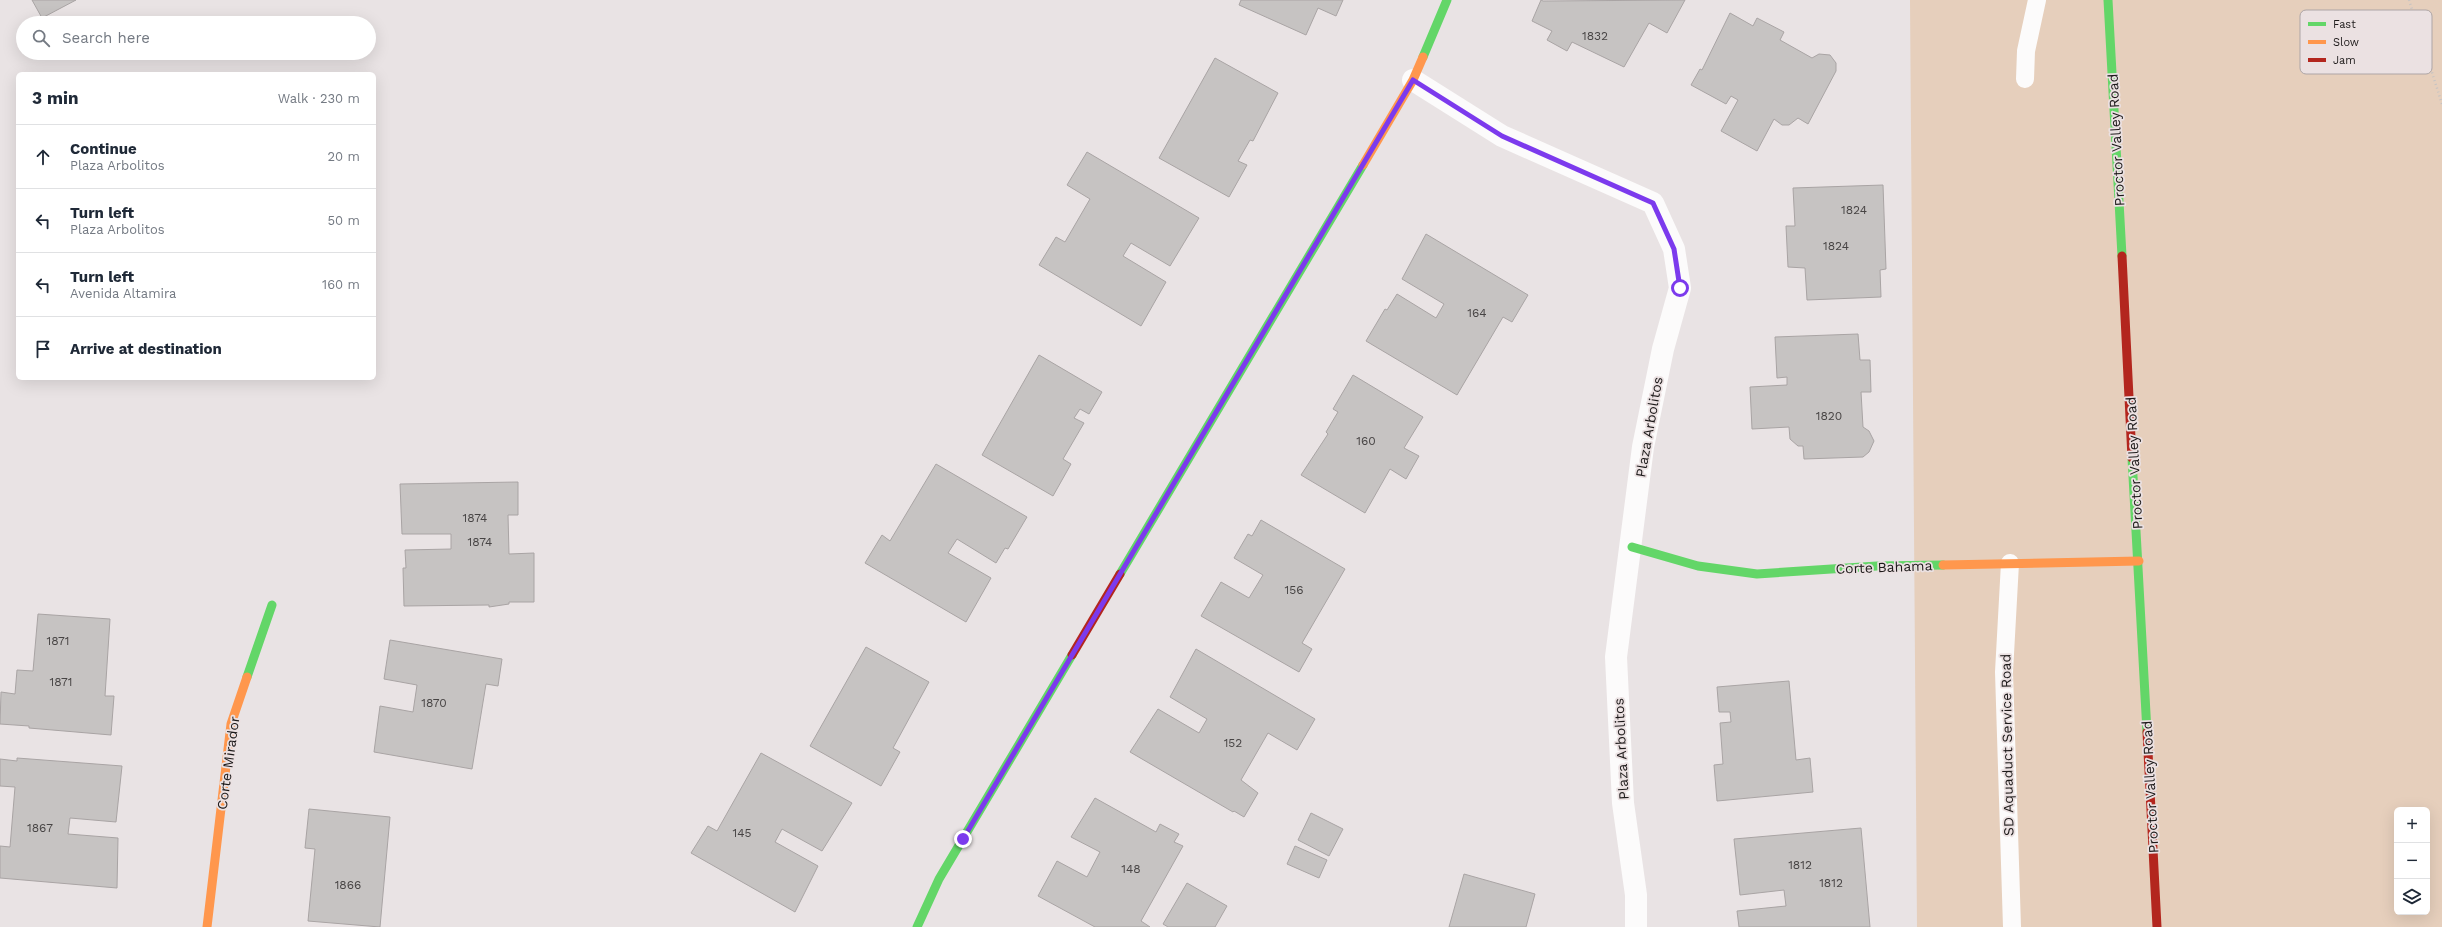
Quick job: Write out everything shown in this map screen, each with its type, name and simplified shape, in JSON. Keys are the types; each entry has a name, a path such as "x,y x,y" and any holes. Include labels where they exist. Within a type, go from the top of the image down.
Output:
{"street":[{"path":"917,927 939,879 1413,80 1447,0"},
{"name":"Proctor Valley Road","path":"2108,0 2139,561 2157,927"},
{"name":"Plaza Arbolitos","path":"1413,80 1502,136 1653,203 1674,249 1680,288 1663,349 1643,447 1632,547 1616,657 1623,803 1636,895 1636,927"},
{"name":"Corte Bahama","path":"1632,547 1698,566 1757,574 1878,566 2139,561"},
{"name":"Corte Mirador","path":"207,927 231,724 272,605"}],"lane":[{"path":"2025,79 2026,51 2037,0"},
{"name":"SD Aquaduct Service Road","path":"2010,563 2004,672 2012,927"}],"path":[{"path":"2409,0 2412,10"},
{"path":"2432,72 2442,104"}],"shaded area":[{"path":"1910,0 2442,0 2442,927 1917,927"}],"building":[{"path":"32,0 76,0 46,16 41,16"},
{"path":"1241,0 1343,0 1336,16 1318,8 1306,35 1239,5"},
{"path":"1541,0 1685,0 1667,33 1649,23 1624,67 1572,42 1567,51 1547,40 1552,31 1532,21"},
{"path":"1730,13 1753,26 1757,18 1784,32 1780,40 1812,58 1819,54 1830,55 1836,63 1836,71 1808,124 1798,118 1789,125 1782,125 1774,119 1757,151 1721,131 1738,100 1731,96 1726,104 1691,85 1700,69 1702,70"},
{"path":"1215,58 1278,93 1253,141 1250,140 1238,161 1247,165 1229,197 1159,158"},
{"path":"1087,152 1199,218 1170,266 1131,243 1123,256 1166,282 1141,326 1039,265 1056,237 1065,242 1090,199 1067,185"},
{"path":"1883,185 1886,269 1880,270 1881,297 1807,300 1805,268 1788,267 1786,226 1795,226 1793,188"},
{"path":"1426,234 1528,295 1512,322 1503,317 1457,395 1366,341 1385,309 1387,310 1397,294 1436,318 1444,304 1402,279"},
{"path":"1858,334 1860,360 1870,360 1871,392 1861,392 1863,427 1869,431 1874,441 1869,452 1863,457 1804,459 1803,446 1798,446 1790,439 1789,427 1752,429 1750,387 1787,385 1787,377 1777,378 1775,337"},
{"path":"1039,355 1102,392 1089,414 1080,409 1074,418 1084,423 1063,459 1071,464 1053,496 982,455"},
{"path":"1353,375 1423,417 1404,448 1419,456 1406,479 1390,469 1365,513 1301,475 1328,434 1326,432 1338,412 1333,409"},
{"path":"936,464 1027,517 1008,549 1005,548 996,563 957,539 948,553 991,578 966,622 865,563 882,535 890,541"},
{"path":"518,482 518,515 508,515 509,554 534,553 534,602 509,602 509,604 489,607 489,605 404,606 403,568 406,568 405,550 451,549 451,534 402,534 400,484"},
{"path":"1261,520 1345,569 1302,643 1312,649 1299,672 1201,616 1221,582 1249,598 1263,575 1234,558 1248,534 1252,536"},
{"path":"38,614 110,619 105,696 114,696 111,735 0,724 1,692 15,694 17,670 33,671"},
{"path":"390,640 502,659 498,686 486,684 472,769 374,752 380,706 413,712 417,685 384,679"},
{"path":"866,647 929,682 893,748 900,752 881,786 810,746"},
{"path":"1196,649 1315,719 1297,750 1268,733 1241,780 1258,793 1244,817 1130,752 1158,709 1199,733 1207,719 1170,697"},
{"path":"1789,681 1796,760 1810,758 1813,792 1717,801 1714,765 1723,764 1720,723 1731,722 1730,712 1719,712 1717,687"},
{"path":"761,753 852,803 822,851 782,829 775,842 818,866 795,912 691,853 708,826 717,831"},
{"path":"17,758 122,766 116,822 70,818 68,834 118,838 117,888 0,878 0,846 10,847 15,787 0,786 0,759 17,761"},
{"path":"1095,798 1156,832 1160,824 1179,834 1174,842 1183,846 1141,921 1150,927 1095,927 1038,896 1057,861 1087,877 1100,852 1071,837"},
{"path":"309,809 390,817 380,927 308,921 315,849 305,848"},
{"path":"1311,813 1343,829 1329,856 1298,840"},
{"path":"1861,828 1870,927 1739,927 1737,911 1786,906 1784,890 1740,895 1734,839"},
{"path":"1295,846 1327,860 1319,878 1287,864"},
{"path":"1464,874 1535,894 1526,927 1449,927"},
{"path":"1187,883 1227,906 1215,927 1168,927 1163,924"}],"traffic: fast":[{"path":"1423,57 1447,0"},
{"path":"2108,0 2122,256"},
{"path":"1120,574 1363,165"},
{"path":"2132,458 2147,732"},
{"path":"1632,547 1698,566 1757,574 1877,566 1943,565"},
{"path":"247,677 272,605"},
{"path":"917,927 939,879 1072,655"}],"traffic: slow":[{"path":"1363,165 1413,80 1423,57"},
{"path":"1943,565 2139,561"},
{"path":"207,927 231,724 247,677"}],"traffic: jam":[{"path":"2122,256 2132,458"},
{"path":"1072,655 1120,574"},
{"path":"2147,732 2157,927"}],"route":[{"path":"963,839 1413,80 1502,136 1588,176 1653,203 1674,249 1680,288"}]}
